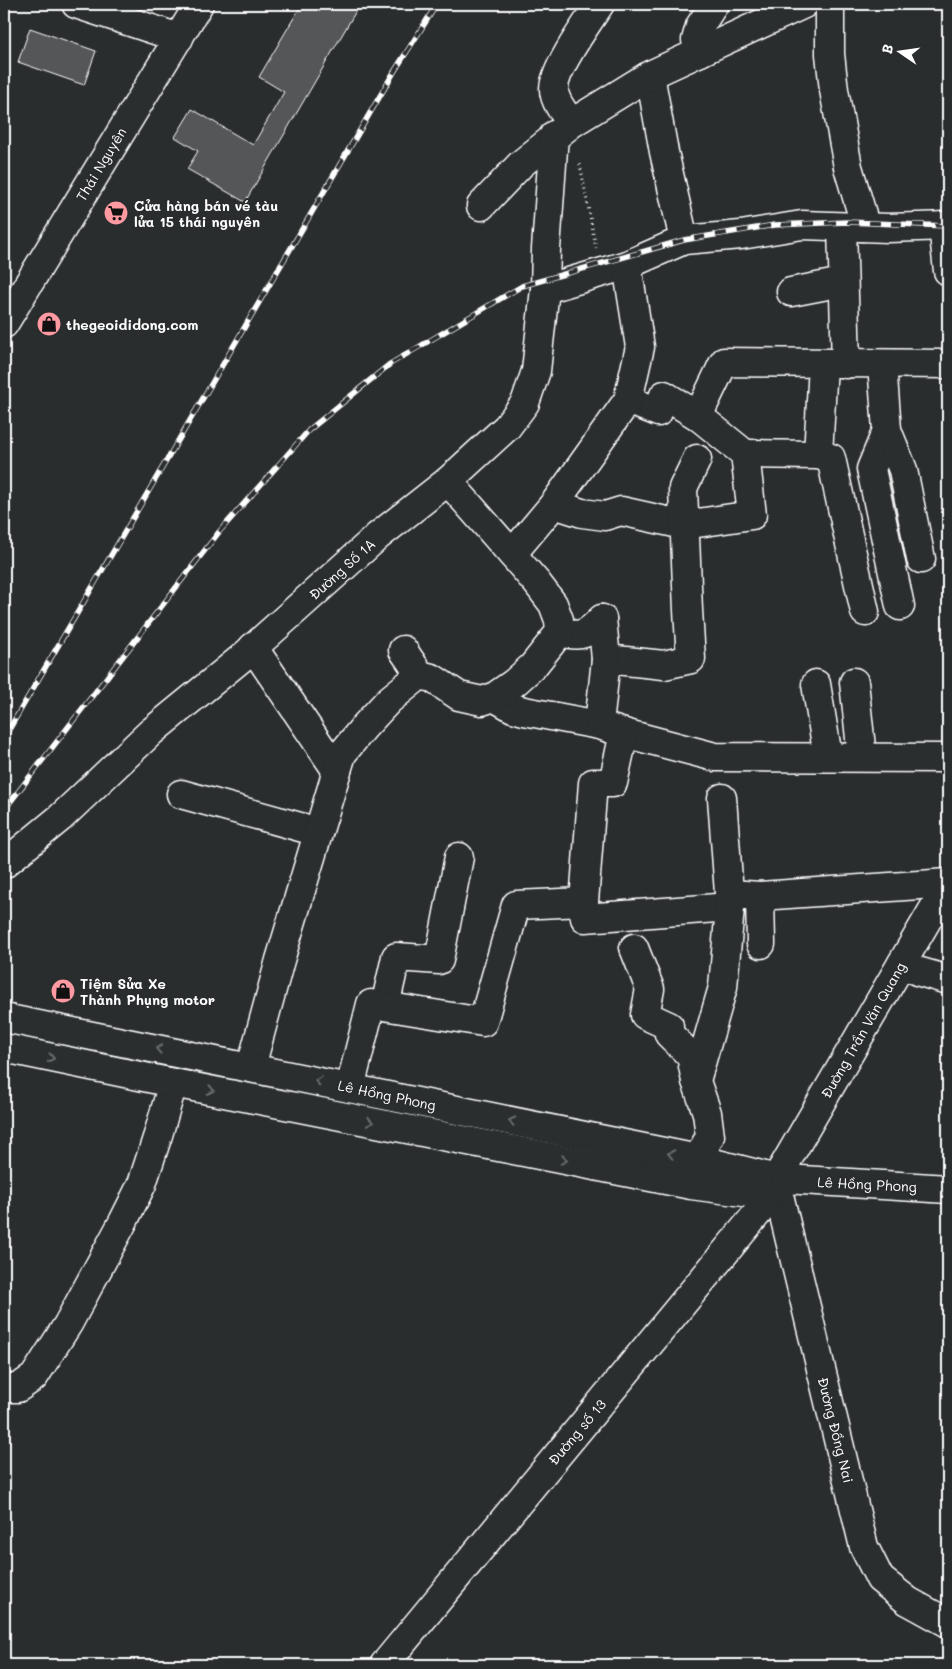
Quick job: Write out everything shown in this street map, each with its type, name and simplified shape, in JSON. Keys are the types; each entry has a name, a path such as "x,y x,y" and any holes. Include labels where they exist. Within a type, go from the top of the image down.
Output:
{"street":[{"path":"76,4 179,38"},
{"name":"Thái Nguyên","path":"4,324 199,4"},
{"path":"563,129 561,109 554,90 557,74 600,4"},
{"path":"700,52 696,40 700,26 714,4"},
{"path":"481,206 521,164 563,129 650,75 804,4"},
{"path":"818,455 834,364 843,282 855,223 848,167 834,90 830,54 830,4"},
{"path":"650,75 664,152 684,240"},
{"name":"Đường Số 1A","path":"4,864 60,818 151,732 253,648 378,536 448,481 507,427 525,403 536,371 545,289 546,249 563,129"},
{"path":"545,289 627,265 684,240 742,235 802,225 947,221 947,261"},
{"path":"512,554 554,504 628,400 640,347 627,265"},
{"path":"791,292 843,282"},
{"path":"698,416 724,362 948,364"},
{"path":"882,364 887,430 903,470 921,559"},
{"path":"628,400 658,412 664,395 698,416 744,454 818,455 831,458 865,612"},
{"path":"887,430 871,469 900,606"},
{"path":"554,504 582,513 605,516 621,511 684,525 752,515 744,454"},
{"path":"606,659 664,664 692,659 683,488 697,459"},
{"path":"403,650 420,675 432,678 459,696 482,701 494,697 514,683 533,666 560,632 559,620 553,604 448,481"},
{"path":"560,632 574,636 586,634 602,619 611,729 613,783 593,783 584,902 585,918 760,896 948,883"},
{"path":"253,648 337,771"},
{"path":"251,1068 342,754 389,700 420,675"},
{"path":"854,682 862,756"},
{"path":"816,684 828,757"},
{"path":"494,697 514,708 524,711 611,729 715,757 862,756 948,758"},
{"path":"181,794 318,832"},
{"path":"696,1081 723,987 730,901 722,798"},
{"path":"350,1088 396,957 439,960 459,857"},
{"name":"Đường Trần Văn Quang","path":"776,1188 948,883"},
{"path":"760,896 761,944"},
{"path":"378,1005 484,1022 516,905 584,902"},
{"path":"634,948 650,989 645,1014 669,1026 669,1034 691,1056 696,1081 707,1113 710,1136 698,1159"},
{"path":"902,963 917,971 948,980"},
{"name":"Lê Hồng Phong","path":"4,1018 698,1159 776,1188 948,1206"},
{"name":"Lê Hồng Phong","path":"4,1048 691,1185 776,1188 948,1189"},
{"path":"4,1388 18,1388 34,1377 68,1324 142,1184 173,1083"},
{"name":"Đường Đồng Nai","path":"776,1188 864,1547 880,1579 908,1602 948,1623"},
{"name":"Đường số 13","path":"384,1665 776,1188"}],"path":[{"path":"579,160 598,254"}],"building":[{"path":"302,4 360,4 245,202 187,169 198,151 175,137 192,109 253,145 284,92 259,77"},
{"path":"30,28 96,51 84,85 18,62"}],"railway":[{"path":"4,738 394,72 437,4"},
{"path":"4,810 219,532 309,430 390,364 522,286 684,240 775,225 847,222 948,226"}],"place":[{"name":"Cửa hàng bán vé tàu lửa 15 thái nguyên","path":"116,213"},
{"name":"thegeoididong.com","path":"49,324"},
{"name":"Tiệm Sửa Xe Thành Phụng motor","path":"63,991"}]}
